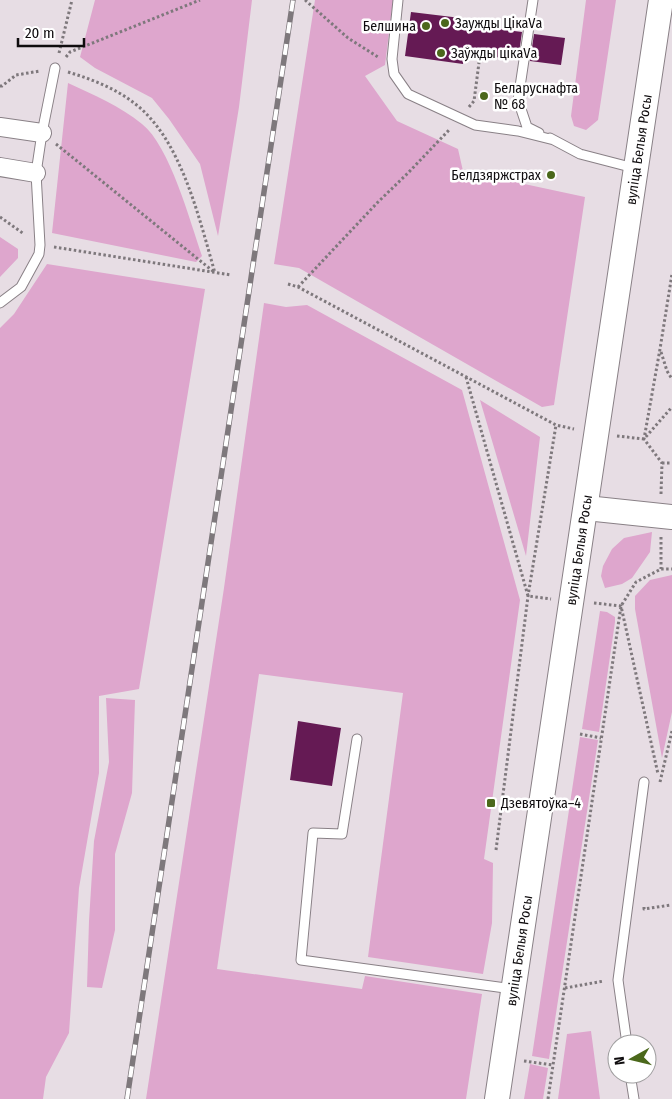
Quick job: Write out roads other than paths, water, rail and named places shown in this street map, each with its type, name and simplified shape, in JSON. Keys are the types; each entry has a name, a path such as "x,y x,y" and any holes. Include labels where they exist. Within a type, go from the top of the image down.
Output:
{"main road":[{"name":"вуліца Белыя Росы","path":"497,1099 661,0"},
{"path":"586,508 672,517"}],"street":[{"path":"0,127 42,133"},
{"path":"0,167 36,172"}],"lane":[{"path":"398,0 392,59 394,74 408,94 475,125 518,131 554,140"},
{"path":"533,0 518,100 527,127 580,154 635,168"},
{"path":"0,303 21,287 39,254 36,172 55,68"},
{"path":"357,739 342,834 313,833 301,960 513,989"},
{"path":"626,1034 618,980 644,782"},
{"path":"632,1084 634,1099"}],"railway":[{"path":"127,1099 293,0"}],"place":[{"name":"Заужды ЦікаVа","path":"445,23"},
{"name":"Белшина","path":"426,26"},
{"name":"Заўжды цікаVа","path":"441,53"},
{"name":"Беларуснафта № 68","path":"484,96"},
{"name":"Белдзяржстрах","path":"551,175"},
{"name":"Дзевятоўка–4","path":"491,803"}]}
